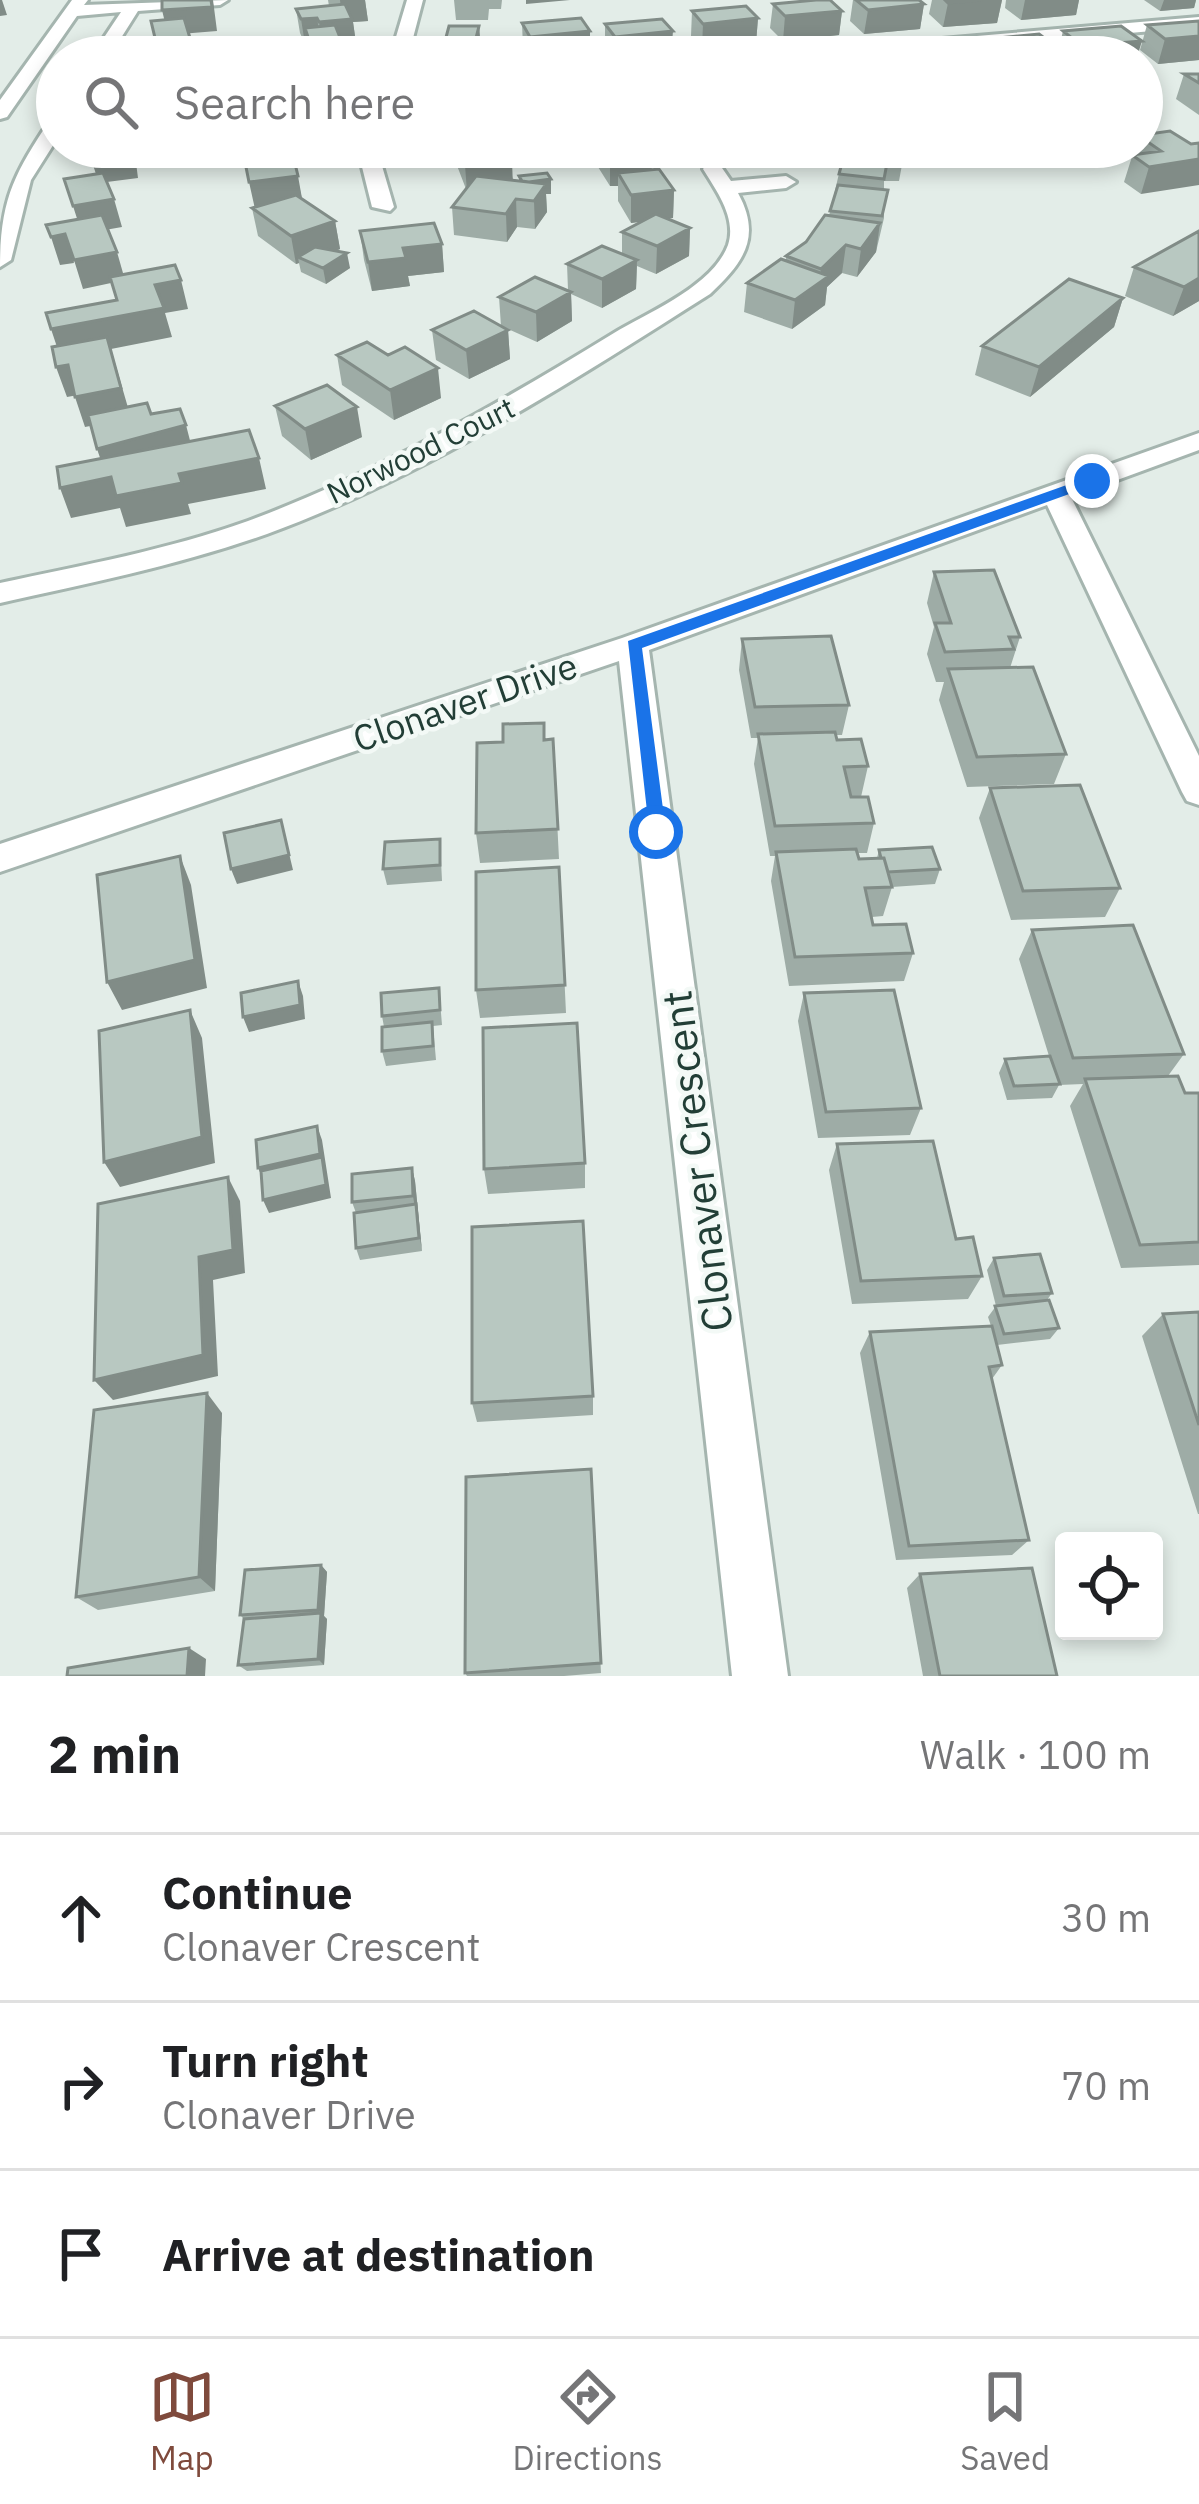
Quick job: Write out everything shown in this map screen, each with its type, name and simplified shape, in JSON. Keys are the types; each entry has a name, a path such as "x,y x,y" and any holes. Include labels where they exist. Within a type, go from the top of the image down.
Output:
{"street":[{"path":"56,36 78,5 133,7 220,0"},
{"path":"405,36 415,0"},
{"path":"114,36 133,7"},
{"path":"1120,14 1138,27"},
{"path":"1033,36 1199,22"},
{"path":"0,113 36,63"},
{"path":"0,260 21,181 36,157"},
{"path":"372,168 383,207"},
{"name":"Norwood Court","path":"0,593 225,537 398,468 496,418 702,290 729,267 741,248 743,227 719,178 786,182"},
{"name":"Clonaver Drive","path":"0,858 634,645 1199,441"},
{"path":"1056,494 1199,792"},
{"name":"Clonaver Crescent","path":"634,645 760,1676"}],"building":[{"path":"162,0 211,0 212,7 162,10"},
{"path":"830,0 842,11 785,16 773,4"},
{"path":"856,0 919,0 924,4 868,10"},
{"path":"345,4 352,19 301,19 296,9"},
{"path":"746,6 758,18 703,24 692,11"},
{"path":"184,18 189,36 155,36 151,21"},
{"path":"581,18 590,31 529,36 522,23"},
{"path":"662,19 673,31 614,36 605,24"},
{"path":"1199,21 1199,36 1165,39 1147,25"},
{"path":"335,25 339,36 308,36 305,28"},
{"path":"449,26 479,26 476,36 446,36"},
{"path":"1121,26 1135,36 1069,36 1063,31"},
{"path":"1163,132 1199,143 1199,159 1163,165"},
{"path":"246,168 296,168 298,176 249,182"},
{"path":"841,168 886,168 884,179 839,174"},
{"path":"659,169 674,190 631,195 618,173"},
{"path":"103,173 114,199 73,206 64,179"},
{"path":"547,173 551,179 529,182 519,176"},
{"path":"476,176 546,184 534,201 516,199 506,214 452,207"},
{"path":"838,185 888,190 882,216 830,211"},
{"path":"296,195 335,221 291,236 252,208"},
{"path":"656,214 690,228 657,246 622,232"},
{"path":"102,215 117,252 74,260 65,234 51,237 46,225"},
{"path":"825,215 880,223 861,249 846,245 821,269 786,256 806,242"},
{"path":"434,223 442,244 403,248 406,258 368,262 360,231"},
{"path":"1199,231 1199,278 1184,287 1134,267"},
{"path":"602,246 637,260 602,279 567,264"},
{"path":"315,247 347,253 323,268 298,257"},
{"path":"781,259 829,276 795,300 747,283"},
{"path":"175,265 181,280 155,285 164,308 51,329 46,313 117,300 110,277"},
{"path":"535,277 571,292 536,312 499,297"},
{"path":"1069,279 1123,298 1039,367 982,346"},
{"path":"474,311 508,330 466,350 432,330"},
{"path":"107,337 121,388 75,397 68,365 56,367 52,347"},
{"path":"367,342 388,355 405,347 438,368 390,390 337,355"},
{"path":"327,385 357,407 305,429 275,406"},
{"path":"147,403 151,414 180,409 186,425 97,449 88,415"},
{"path":"249,430 259,458 179,474 182,483 116,496 111,477 60,488 57,467"},
{"path":"994,570 1020,637 1009,637 1014,649 945,652 935,623 951,623 934,572"},
{"path":"831,636 849,705 755,707 742,639"},
{"path":"1033,667 1066,754 977,757 948,669"},
{"path":"544,723 544,740 553,739 558,829 476,833 477,743 503,742 503,724"},
{"path":"835,732 837,740 861,739 868,766 844,767 851,797 868,797 874,823 775,826 758,734"},
{"path":"1080,785 1120,888 1023,891 990,788"},
{"path":"281,820 289,855 231,869 224,833"},
{"path":"440,839 440,865 383,869 385,842"},
{"path":"932,847 940,869 888,872 879,850"},
{"path":"856,849 859,859 884,858 892,887 865,888 873,925 906,924 913,953 795,957 776,852"},
{"path":"180,856 195,960 107,982 97,875"},
{"path":"559,867 565,985 476,990 476,872"},
{"path":"1133,925 1184,1054 1073,1058 1032,930"},
{"path":"298,981 300,1005 243,1017 241,993"},
{"path":"439,988 440,1010 382,1016 381,993"},
{"path":"894,990 921,1108 826,1112 804,993"},
{"path":"190,1010 202,1137 104,1162 99,1031"},
{"path":"432,1022 433,1046 382,1051 382,1027"},
{"path":"577,1023 585,1163 484,1169 483,1028"},
{"path":"1050,1056 1060,1084 1014,1086 1005,1059"},
{"path":"1178,1076 1185,1093 1199,1093 1199,1242 1140,1245 1085,1079"},
{"path":"317,1126 320,1154 258,1168 256,1140"},
{"path":"933,1141 956,1239 973,1237 982,1276 861,1281 837,1144"},
{"path":"322,1157 326,1185 263,1200 261,1171"},
{"path":"412,1168 413,1196 352,1202 352,1174"},
{"path":"228,1177 233,1250 199,1257 203,1355 94,1380 98,1204"},
{"path":"416,1204 419,1238 356,1248 354,1213"},
{"path":"583,1221 593,1396 472,1403 472,1227"},
{"path":"1040,1254 1052,1293 1004,1296 994,1258"},
{"path":"1049,1300 1059,1328 1004,1334 995,1306"},
{"path":"1199,1312 1199,1425 1163,1314"},
{"path":"992,1326 1002,1365 989,1367 1029,1540 909,1546 870,1332"},
{"path":"207,1393 199,1577 76,1597 94,1410"},
{"path":"591,1469 601,1663 465,1673 466,1477"},
{"path":"321,1565 318,1610 240,1615 245,1570"},
{"path":"1032,1568 1057,1676 940,1676 920,1574"},
{"path":"321,1613 318,1659 238,1665 244,1619"},
{"path":"189,1648 187,1676 67,1676 68,1668"}],"route":[{"path":"656,832 634,645 1092,481"}]}
